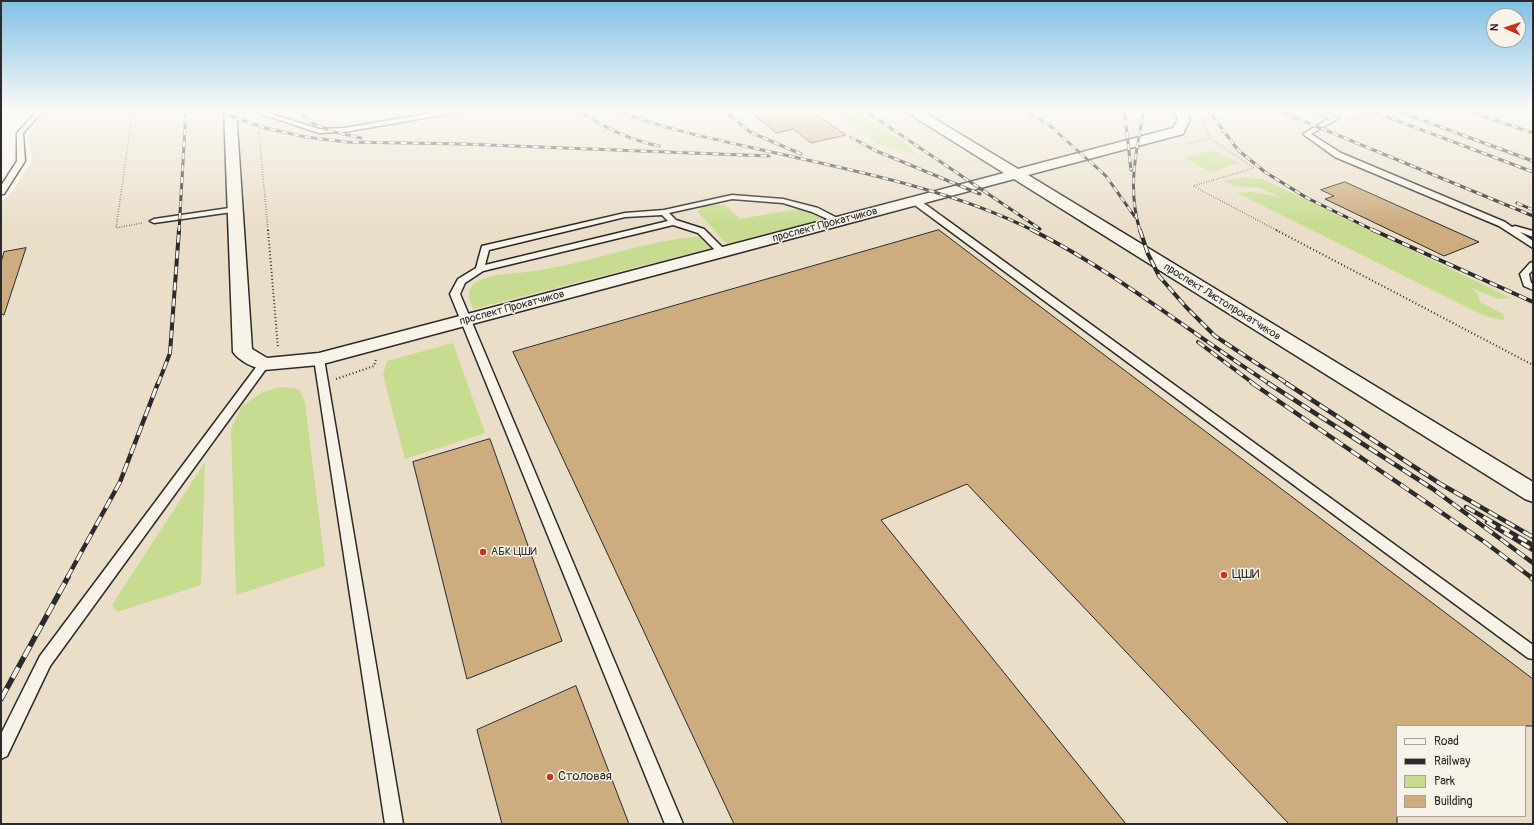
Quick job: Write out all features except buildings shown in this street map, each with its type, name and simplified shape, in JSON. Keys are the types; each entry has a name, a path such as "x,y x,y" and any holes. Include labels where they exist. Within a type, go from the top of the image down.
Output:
{"street":[{"path":"232,148 244,352 271,363"},
{"name":"проспект Листопрокатчиков","path":"974,148 1533,493"},
{"name":"проспект Прокатчиков","path":"271,363 318,360 1109,148"}],"lane":[{"path":"1,192 21,161 21,148"},
{"path":"1328,148 1338,155 1502,224 1533,234"},
{"path":"480,269 485,248 625,215 664,212 732,197 784,201 815,210 839,221"},
{"path":"915,201 1533,653"},
{"path":"154,221 236,209"},
{"path":"664,212 673,222 701,231 722,252"},
{"path":"673,222 480,269 461,281 455,294 674,824"},
{"path":"1502,224 1533,245"},
{"path":"1533,265 1524,274 1527,284 1533,287"},
{"path":"318,360 394,824"},
{"path":"1,751 45,661 271,363"}],"path":[{"path":"127,148 116,228 133,225"},
{"path":"257,148 271,363"},
{"path":"1225,148 1254,168 1193,186 1533,365"},
{"path":"1494,148 1533,163"},
{"path":"322,383 374,366 376,358"}],"shaded area":[{"path":"30,148 1533,148 1533,824 1,824 1,202 12,192 33,159"}],"green space":[{"path":"895,148 910,148 917,155"},
{"path":"1213,150 1240,163 1211,172 1184,158"},
{"path":"1240,178 1263,179 1511,298 1499,299 1472,288 1478,294 1480,302 1503,314 1505,321 1485,316 1237,193 1253,192 1280,197 1260,188 1235,186 1223,181"},
{"path":"708,205 725,205 740,219 796,209 814,214 823,219 727,244 698,212 700,208"},
{"path":"700,237 711,248 473,309 469,293 471,287 485,278 548,269 651,244"},
{"path":"453,343 485,433 405,459 383,375 387,361"},
{"path":"281,387 299,389 305,402 325,566 236,595 231,429 242,406 263,392"},
{"path":"205,462 201,585 117,612 112,605"}],"railway":[{"path":"179,231 184,148"},
{"path":"578,148 769,156"},
{"path":"757,148 857,171 931,191 1001,216 1033,231"},
{"path":"788,148 801,154"},
{"path":"871,148 980,194"},
{"path":"921,148 1040,229"},
{"path":"1075,148 1106,176 1135,217"},
{"path":"1129,148 1131,170"},
{"path":"1137,148 1133,185 1136,215 1140,231"},
{"path":"1237,148 1265,172 1307,198 1375,231"},
{"path":"1370,148 1533,216"},
{"path":"1471,148 1533,172"},
{"path":"1499,148 1533,161"},
{"path":"1517,203 1533,210"},
{"path":"158,384 170,353 179,230"},
{"path":"1140,230 1148,254 1159,276 1186,307 1215,336 1288,384"},
{"path":"1373,230 1533,302"},
{"path":"1033,231 1094,265 1270,384"},
{"path":"1198,342 1254,384"},
{"path":"67,578 120,482 158,383"},
{"path":"1252,383 1486,543 1532,578"},
{"path":"1268,383 1433,489 1533,563"},
{"path":"1286,383 1439,483 1533,537"},
{"path":"1466,507 1533,545"},
{"path":"1487,522 1533,550"},
{"path":"1,699 68,577"}],"place":[{"name":"АБК ЦШИ","path":"483,552"},
{"name":"ЦШИ","path":"1224,575"},
{"name":"Столовая","path":"550,777"}]}
